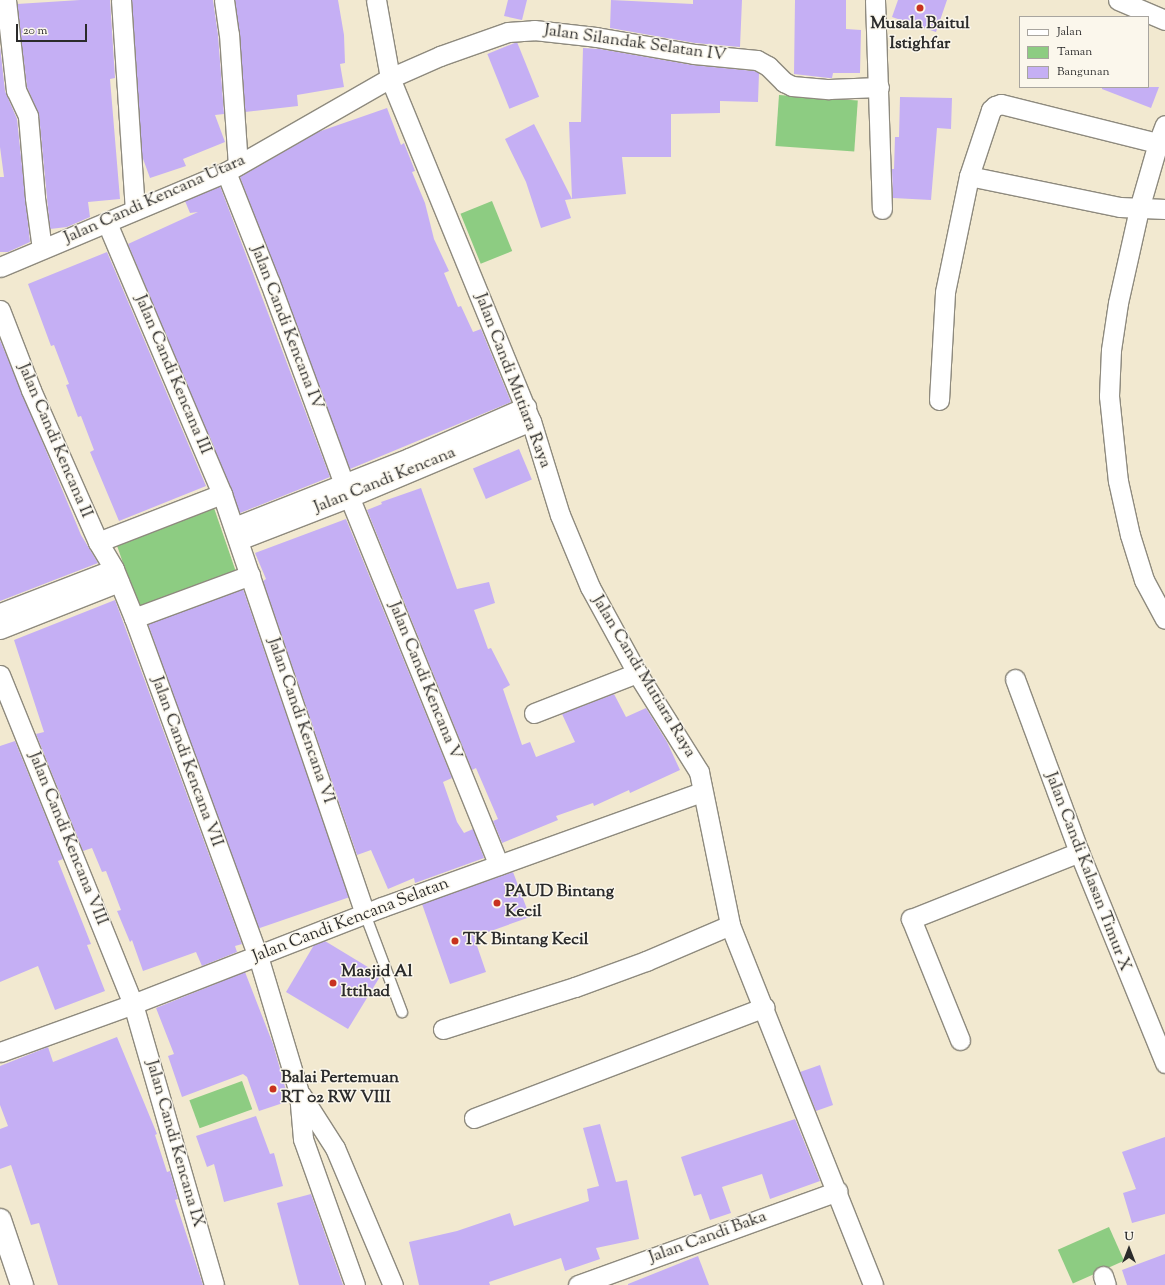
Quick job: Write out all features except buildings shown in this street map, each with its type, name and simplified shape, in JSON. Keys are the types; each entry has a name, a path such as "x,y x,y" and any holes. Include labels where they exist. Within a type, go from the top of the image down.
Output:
{"street":[{"path":"6,0 16,90 28,116 35,198 42,249"},
{"path":"121,0 135,209"},
{"name":"Jalan Candi Kencana IV","path":"224,0 229,34 232,168 270,283 347,490"},
{"name":"Jalan Candi Mutiara Raya","path":"376,0 390,78 528,414 560,515 587,580 637,673 696,767 730,925 838,1192 873,1285"},
{"path":"875,0 882,209"},
{"path":"1118,0 1165,20"},
{"name":"Jalan Silandak Selatan IV","path":"390,78 440,56 508,32 534,30 757,60 768,66 784,82 792,86 829,89 878,87"},
{"name":"Jalan Candi Kencana Utara","path":"0,267 108,223 135,209 232,168 390,78"},
{"path":"939,400 945,292 969,176 991,110 1001,104 1158,143"},
{"path":"1165,125 1158,143 1139,209 1114,330 1109,396 1118,481 1130,535 1144,580 1165,619"},
{"path":"969,176 1120,207 1165,209"},
{"name":"Jalan Candi Kencana III","path":"108,223 237,533"},
{"name":"Jalan Candi Kencana II","path":"0,310 31,390 98,542 116,575"},
{"name":"Jalan Candi Kencana","path":"237,533 347,490 528,414"},
{"name":"Jalan Candi Kencana V","path":"347,490 499,865"},
{"path":"98,542 222,494"},
{"name":"Jalan Candi Kencana VI","path":"237,533 365,914"},
{"path":"0,613 116,575"},
{"path":"0,629 116,575"},
{"name":"Jalan Candi Kencana VII","path":"116,575 134,618 258,956 299,1092"},
{"path":"134,618 250,575"},
{"path":"534,713 637,673"},
{"name":"Jalan Candi Kencana VIII","path":"0,675 133,1004"},
{"name":"Jalan Candi Kalasan Timur X","path":"1015,680 1079,852 1165,1063"},
{"name":"Jalan Candi Kencana Selatan","path":"0,1052 133,1004 365,914 702,792"},
{"path":"960,1040 911,919 1079,852"},
{"path":"443,1029 604,977 730,925"},
{"name":"Jalan Candi Kencana IX","path":"133,1004 214,1285"},
{"path":"474,1118 764,1007"},
{"path":"299,1092 303,1139 355,1285"},
{"path":"299,1092 335,1148 393,1285"},
{"name":"Jalan Candi Baka","path":"578,1285 838,1192"},
{"path":"0,1220 22,1285"}],"lane":[{"path":"365,914 402,1012"}],"green space":[{"path":"779,95 858,101 854,151 775,146"},
{"path":"492,201 512,251 481,264 460,214"},
{"path":"214,508 236,573 138,607 116,542"},
{"path":"242,1081 252,1109 200,1128 189,1100"},
{"path":"1109,1227 1124,1261 1073,1284 1058,1250"}],"place":[{"name":"Musala Baitul Istighfar","path":"920,8"},
{"name":"PAUD Bintang Kecil","path":"497,903"},
{"name":"TK Bintang Kecil","path":"455,941"},
{"name":"Masjid Al Ittihad","path":"333,983"},
{"name":"Balai Pertemuan RT 02 RW VIII","path":"273,1089"}]}
